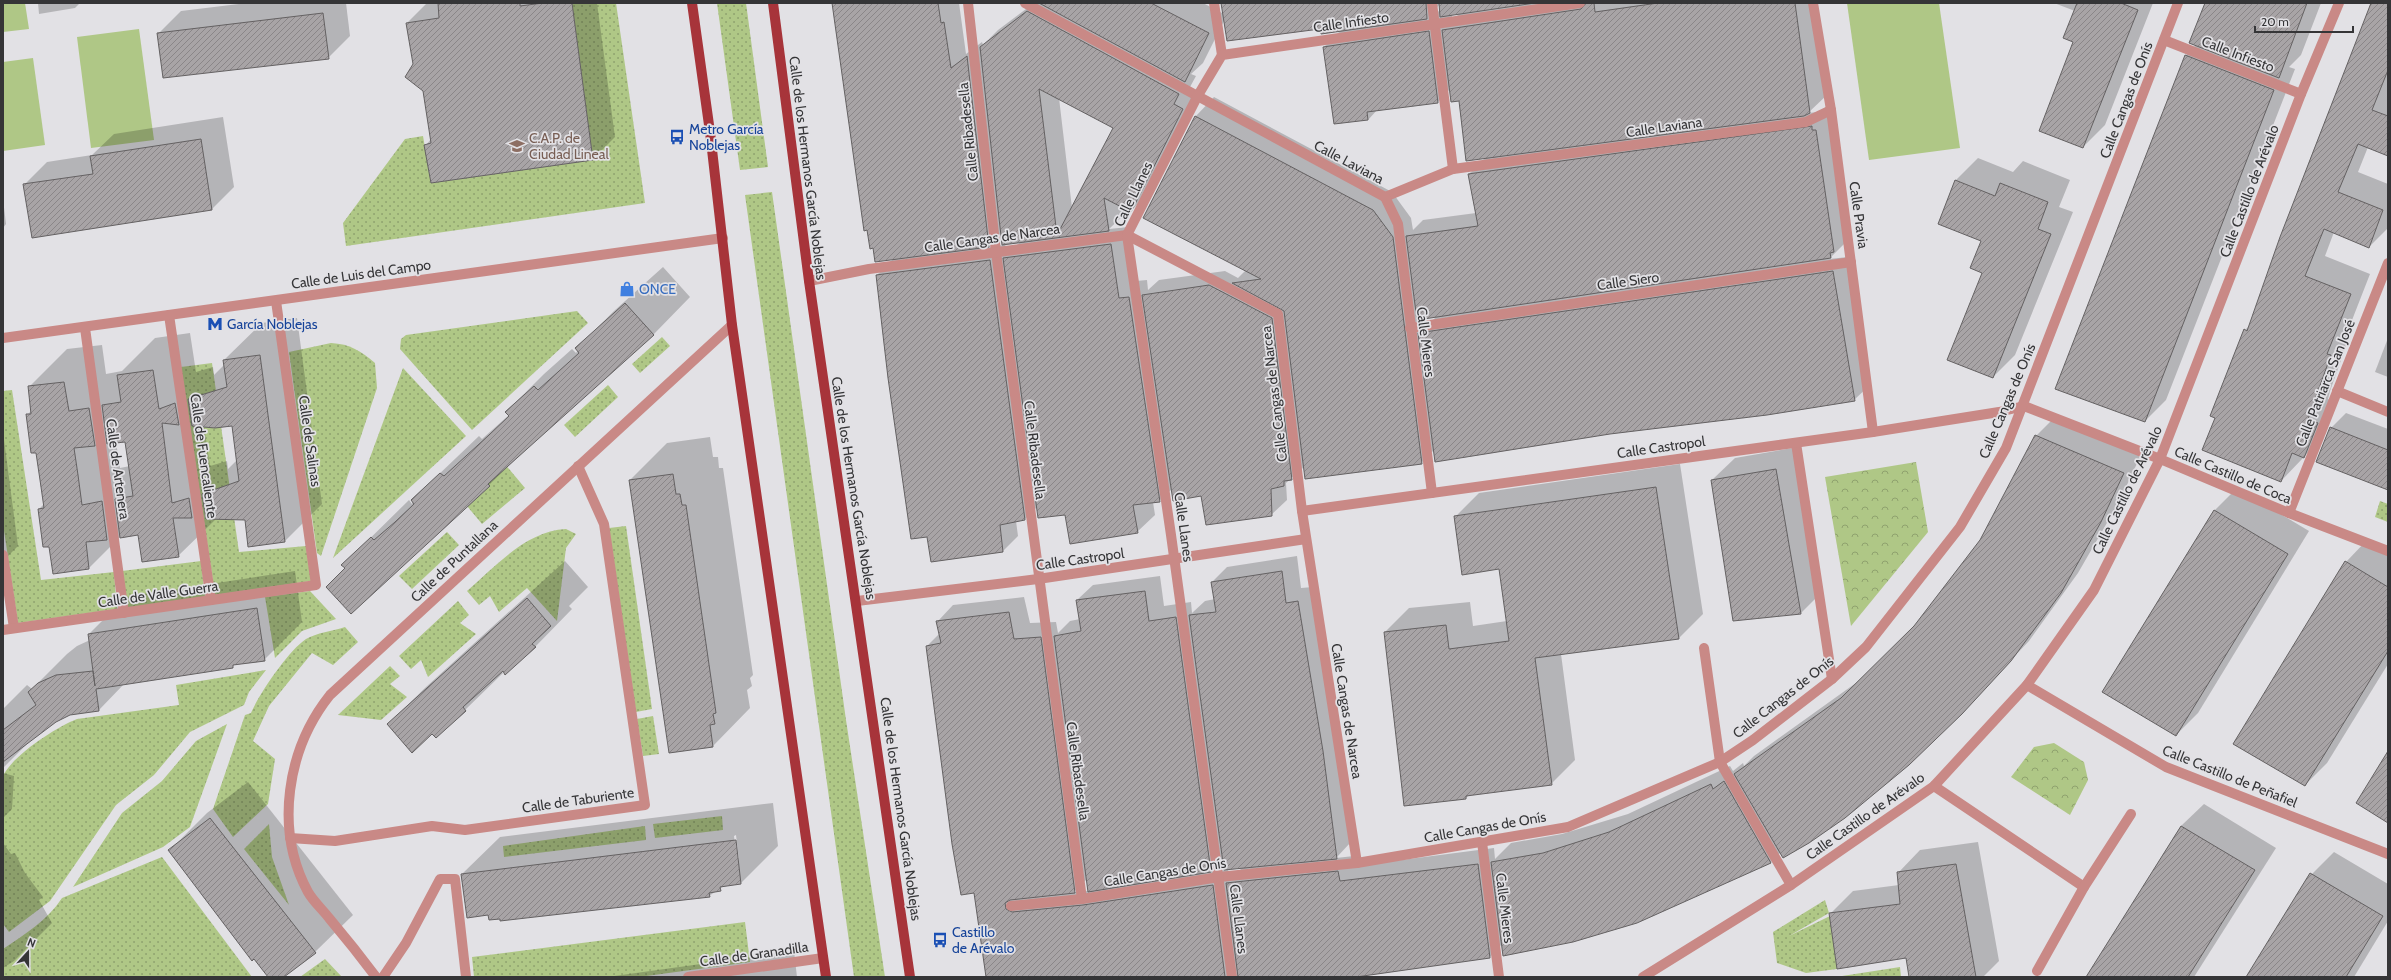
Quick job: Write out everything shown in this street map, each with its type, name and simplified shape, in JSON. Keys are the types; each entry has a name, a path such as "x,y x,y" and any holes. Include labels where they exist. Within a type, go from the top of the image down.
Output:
{"main road":[{"path":"692,3 723,238 732,325 822,958 826,977"},
{"name":"Calle de los Hermanos García Noblejas","path":"773,3 809,281 857,601 910,977"}],"street":[{"name":"Calle Ribadesella","path":"968,3 996,252 1038,579 1082,900"},
{"name":"Calle Laviana","path":"1025,3 1197,97 1385,196 1453,169 1806,122 1831,110"},
{"path":"1197,97 1222,55 1214,3"},
{"path":"1432,3 1453,169"},
{"name":"Calle Infiesto","path":"1222,55 1580,3"},
{"name":"Calle Pravia","path":"1813,3 1831,110 1873,432"},
{"name":"Calle Cangas de Onís","path":"1011,906 1082,900 1219,877 1357,863 1568,827 1720,762 1753,740 1832,679 1866,647 1960,527 2006,448 2024,406 2178,3"},
{"name":"Calle Castillo de Arévalo","path":"1643,977 1791,885 1934,786 2027,685 2094,590 2160,459 2301,94 2339,3"},
{"name":"Calle Infiesto","path":"2164,40 2301,94"},
{"name":"Calle Llanes","path":"1197,97 1127,235 1232,977"},
{"name":"Calle Mieres","path":"1385,196 1398,224 1432,494"},
{"name":"Calle Cangas de Narcea","path":"809,281 869,269 1127,235 1278,314 1306,539 1357,863"},
{"name":"Calle de Luis del Campo","path":"3,338 276,301 343,289 723,238"},
{"name":"Calle Siero","path":"1410,328 1851,262"},
{"name":"Calle Patriarca San José","path":"2289,513 2388,263"},
{"name":"Calle de Salinas","path":"276,301 316,585"},
{"name":"Calle de Fuencaliente","path":"169,315 211,600"},
{"name":"Calle de Puntallana","path":"376,977 308,893 296,866 290,838 288,802 294,765 302,739 314,714 330,695 732,325"},
{"name":"Calle de Artenera","path":"85,328 124,613"},
{"path":"2337,391 2388,412"},
{"name":"Calle Castropol","path":"1302,511 1873,432 1999,412 2024,406"},
{"name":"Calle Castillo de Coca","path":"2024,406 2160,459 2289,513 2388,551"},
{"path":"1796,443 1832,679"},
{"name":"Calle de Taburiente","path":"290,838 334,841 432,826 465,830 645,805 604,524 578,466"},
{"name":"Calle Castropol","path":"857,601 1038,579 1306,539"},
{"path":"3,555 14,628"},
{"name":"Calle de Valle Guerra","path":"3,630 316,585"},
{"path":"1704,648 1720,762 1791,885"},
{"name":"Calle Castillo de Peñafiel","path":"2027,685 2166,767 2388,854"},
{"path":"1934,786 2084,887"},
{"path":"2037,971 2084,887 2131,814"},
{"name":"Calle Mieres","path":"1482,842 1499,977"},
{"path":"383,977 406,943 440,880 455,879 466,977"},
{"name":"Calle de Granadilla","path":"688,977 822,958"}],"green space":[{"path":"3,3 25,3 29,29 3,32"},
{"path":"572,3 616,3 645,203 346,246 343,223 405,139 423,136 431,183 593,160"},
{"path":"717,3 746,3 768,167 740,170"},
{"path":"1847,3 1939,3 1960,148 1869,160"},
{"path":"139,29 154,140 91,148 77,37"},
{"path":"33,58 45,145 3,151 3,62"},
{"path":"772,192 846,720 885,977 854,977 745,195"},
{"path":"577,311 588,323 472,430 400,349 401,339 406,335"},
{"path":"662,337 670,346 640,373 632,364"},
{"path":"331,343 344,345 355,349 375,363 377,388 321,556 317,553 289,352"},
{"path":"212,363 239,552 306,546 311,581 215,595 181,367"},
{"path":"403,368 466,436 333,558"},
{"path":"608,385 618,397 575,437 564,425"},
{"path":"12,390 41,580 114,572 117,609 18,623 3,524 3,391"},
{"path":"488,444 525,488 482,524 467,506 468,462"},
{"path":"1916,462 1928,532 1851,626 1825,477"},
{"path":"2380,501 2388,504 2388,522 2375,517"},
{"path":"626,526 652,709 636,712 609,528"},
{"path":"566,529 576,534 566,548 557,621 527,588 499,612 490,596 479,605 467,591 512,551 538,536 551,531"},
{"path":"447,532 459,545 412,589 399,576"},
{"path":"201,561 205,597 127,608 122,571"},
{"path":"310,591 336,619 302,631 275,658 265,597"},
{"path":"458,601 469,615 460,623 476,634 428,677 421,660 411,669 399,656"},
{"path":"345,627 358,642 333,665 312,653 269,706 253,741 275,759 268,804 233,837 213,809 245,715 251,713 275,673 299,645 306,639 315,635"},
{"path":"390,666 400,676 390,684 407,697 381,720 338,715"},
{"path":"266,670 249,692 244,705 190,732 154,775 116,805 50,901 9,932 3,924 3,776 15,760 47,735 77,719 179,705 176,685"},
{"path":"653,716 659,754 643,756 637,719"},
{"path":"227,724 190,827 163,847 73,887 122,813 162,781 196,741"},
{"path":"2054,743 2084,762 2088,780 2070,815 2011,777 2034,747"},
{"path":"722,816 723,830 655,838 653,824"},
{"path":"269,824 272,857 289,905 244,849"},
{"path":"645,826 646,840 504,857 503,846"},
{"path":"162,857 252,977 3,977 3,949 50,914 62,898"},
{"path":"1825,900 1829,913 1789,936 1830,916 1837,969 1806,973 1777,963 1773,932"},
{"path":"745,922 750,962 639,977 474,977 472,957"},
{"path":"325,959 342,977 300,977"},
{"path":"1900,967 1901,977 1842,976"}],"building":[{"path":"438,3 520,3 520,6 543,3 572,3 593,160 431,183 424,145 431,143 423,91 405,77 413,64 406,23 439,18"},
{"path":"832,3 938,3 941,23 944,22 951,68 967,56 989,247 875,262 873,248 870,249 867,230 864,231"},
{"path":"1039,3 1151,3 1209,33 1185,82"},
{"path":"1221,3 1426,3 1427,19 1321,34 1320,29 1227,41"},
{"path":"1439,3 1535,3 1440,17"},
{"path":"1586,3 1594,3 1595,12 1658,3 1795,3 1810,113 1804,116 1466,161 1459,101 1451,102 1442,30 1581,9"},
{"path":"2077,3 2121,3 2138,10 2083,148 2039,131 2073,42 2063,38"},
{"path":"2205,3 2307,3 2279,78 2189,43"},
{"path":"2371,3 2388,3 2388,70 2372,110 2388,116 2388,156 2358,144 2338,192 2383,210 2369,248 2324,229 2305,276 2351,294 2327,354 2331,355 2308,419 2318,423 2304,458 2292,453 2281,482 2202,450 2215,418 2210,416 2244,329 2247,331 2280,237"},
{"path":"1027,11 1179,94 1174,104 1183,109 1131,212 1104,198 1109,231 1002,245 980,47","holes":["1039,89 1113,128 1057,235"]},
{"path":"323,13 329,59 163,78 157,33"},
{"path":"1429,31 1438,103 1367,112 1368,120 1334,124 1323,47"},
{"path":"2185,55 2274,90 2145,422 2055,389"},
{"path":"1195,116 1373,210 1393,237 1422,464 1305,479 1284,311 1232,283 1261,279 1143,218"},
{"path":"1812,126 1812,130 1816,130 1834,252 1830,253 1831,258 1417,320 1406,236 1478,226 1468,174"},
{"path":"201,139 212,210 32,238 23,184 93,174 90,156"},
{"path":"1955,180 1995,196 2000,183 2048,202 2038,229 2051,234 1993,378 1947,360 1982,273 1970,268 1981,241 1938,224"},
{"path":"1111,244 1119,298 1129,297 1160,502 1133,505 1138,533 1070,544 1065,515 1038,518 1003,258"},
{"path":"990,260 1025,520 1000,525 1003,552 931,562 927,537 911,539 888,378 876,275"},
{"path":"1833,271 1855,401 1767,415 1610,434 1435,462 1418,333"},
{"path":"1209,285 1272,318 1292,480 1284,481 1284,486 1271,489 1272,516 1206,525 1201,496 1173,501 1142,295"},
{"path":"625,303 654,335 488,484 490,486 351,614 326,587 345,568 341,565 371,537 374,540 395,522 414,504 411,500 440,473 444,476 489,435 509,416 505,412 534,386 538,390 579,353 575,348"},
{"path":"260,355 285,542 248,547 245,520 206,519 202,494 239,481 232,426 215,428 192,426 188,399 227,387 223,360"},
{"path":"153,370 159,409 175,403 179,425 162,423 172,503 189,498 192,518 173,518 179,557 142,562 138,535 120,538 115,499 133,496 125,442 107,444 102,405 121,402 117,375"},
{"path":"64,382 69,411 89,408 95,446 74,448 82,505 102,501 107,540 86,542 89,569 53,574 49,547 43,547 38,509 44,508 36,453 31,453 26,414 31,414 28,386"},
{"path":"2330,427 2388,450 2388,490 2316,462"},
{"path":"2035,435 2124,473 2101,522 2061,593 2011,661 1962,714 1909,765 1845,818 1809,843 1783,858 1734,774 1841,698 1914,626 1980,540"},
{"path":"1776,469 1801,614 1733,621 1711,480"},
{"path":"673,474 676,494 680,494 682,505 686,505 716,713 713,714 715,724 710,725 713,747 669,753 629,480"},
{"path":"1656,487 1679,639 1535,658 1552,785 1466,796 1466,799 1404,806 1384,632 1446,625 1449,649 1509,641 1499,569 1462,575 1454,516"},
{"path":"2214,510 2288,554 2176,736 2102,692"},
{"path":"2345,561 2388,587 2388,651 2305,786 2233,744"},
{"path":"1282,571 1286,603 1298,601 1323,751 1337,859 1224,870 1189,615 1216,612 1211,582"},
{"path":"1145,591 1149,621 1176,617 1211,872 1088,892 1054,636 1081,631 1076,600"},
{"path":"527,598 551,626 532,644 536,647 505,675 503,671 463,707 466,711 436,738 432,734 412,753 387,724"},
{"path":"257,608 265,661 233,665 233,668 96,689 99,711 70,715 56,722 3,762 3,730 36,705 28,692 38,683 56,675 93,671 88,634"},
{"path":"1009,612 1014,639 1041,637 1075,893 1010,900 1005,903 1006,909 1012,912 1083,905 1213,885 1225,977 986,977 974,893 961,895 952,844 926,646 941,643 936,621"},
{"path":"2388,751 2388,823 2356,803"},
{"path":"1724,781 1771,863 1637,923 1573,942 1503,956 1491,862 1543,853 1609,832 1711,784 1713,789"},
{"path":"210,818 316,953 284,977 268,977 254,959 252,961 168,850"},
{"path":"2181,826 2255,870 2188,977 2086,977"},
{"path":"736,840 741,884 720,887 721,891 709,893 710,897 500,921 500,919 489,920 488,915 467,918 461,874"},
{"path":"1478,864 1490,958 1356,977 1238,977 1226,883 1338,871 1340,881"},
{"path":"1956,864 1976,977 1909,977 1906,958 1837,969 1829,913 1900,904 1897,872"},
{"path":"2310,873 2383,916 2346,977 2246,977"}],"place":[{"name":"Metro García Noblejas","path":"677,137"},
{"name":"C.A.P. de Ciudad Lineal","path":"517,146"},
{"name":"ONCE","path":"627,289"},
{"name":"García Noblejas","path":"215,324"},
{"name":"Castillo de Arévalo","path":"940,940"}]}
